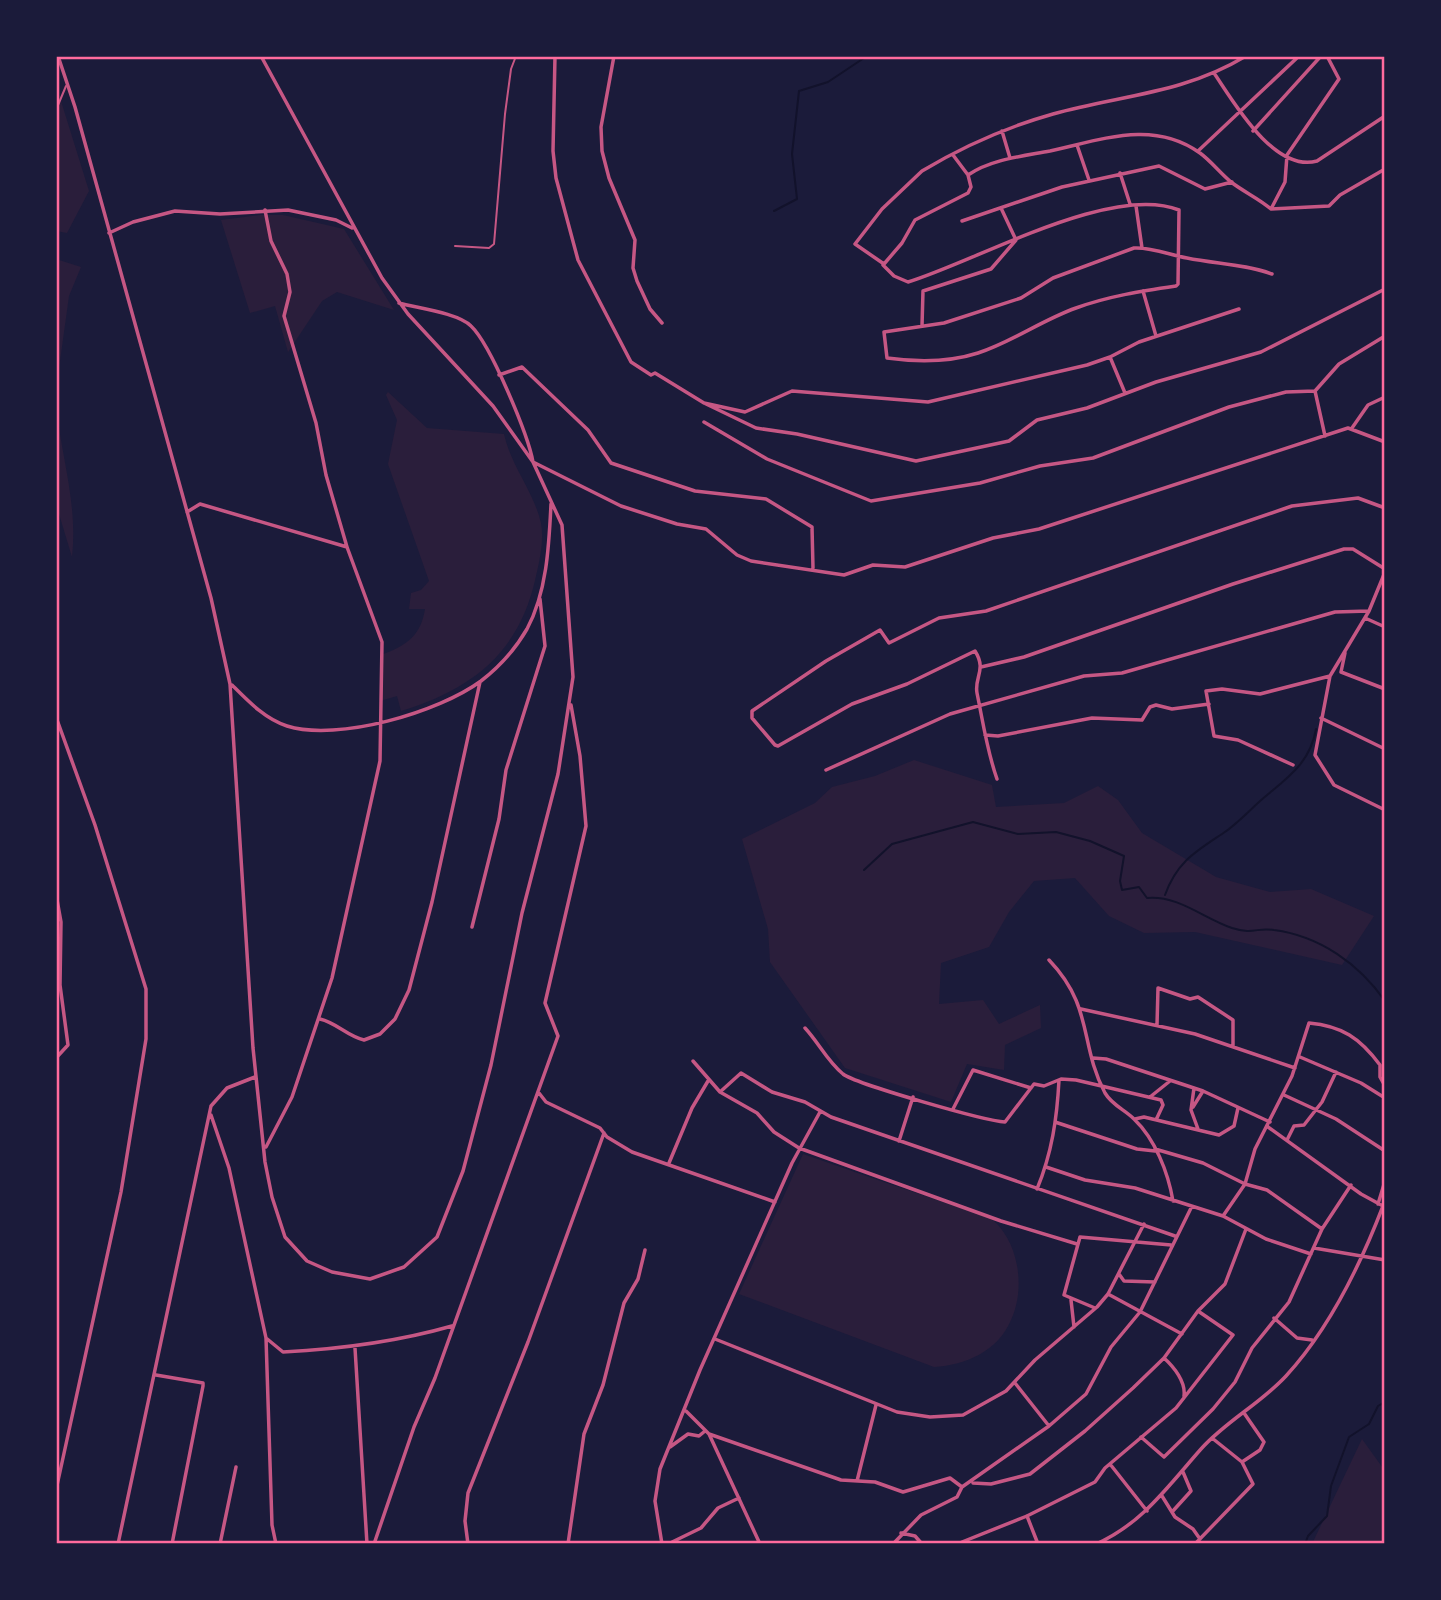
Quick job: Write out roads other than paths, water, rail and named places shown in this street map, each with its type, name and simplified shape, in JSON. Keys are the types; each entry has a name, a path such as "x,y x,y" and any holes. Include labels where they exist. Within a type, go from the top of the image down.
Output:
{"street":[{"path":"60,57 187,512 230,684 255,1077 269,1184 285,1237 310,1263 358,1279 370,1279 404,1267 437,1237 463,1171 491,1065 522,913 558,774 570,700 573,677 562,525 533,462 492,406 398,302 354,229 261,56"},
{"path":"555,56 553,151 556,178 578,260 631,362 651,375 655,373 665,377 704,403 757,428 797,434 916,461 999,444 1009,441 1037,420 1087,408 1125,393 1261,352 1385,289"},
{"path":"614,56 601,127 602,151 609,178 635,240 633,268 637,281 654,315 662,323"},
{"path":"1246,56 1214,73 1167,90 1055,114 1002,131 953,155 911,181 855,244 894,276 908,282 1077,218 1130,205 1162,205 1179,210 1177,256 1178,284 1077,307 973,355 939,360 887,358 884,332 956,320 1021,298 1053,278 1134,248 1177,256 1249,265 1272,274"},
{"path":"1198,151 1299,56"},
{"path":"1253,131 1321,56"},
{"path":"1271,209 1285,182 1287,155 1339,79 1327,56"},
{"path":"1214,73 1253,131 1287,155 1308,163 1317,161 1385,116"},
{"path":"1002,131 1010,158"},
{"path":"968,175 1010,158 1147,133 1168,137 1198,151 1232,182 1251,192 1271,209 1329,206 1340,195 1385,169"},
{"path":"1077,145 1089,180"},
{"path":"883,265 902,243 915,220 971,191 968,175 953,155"},
{"path":"962,221 1089,180 1158,166 1205,189 1232,182"},
{"path":"1120,173 1130,205"},
{"path":"1136,206 1142,248"},
{"path":"1001,208 1015,240"},
{"path":"109,233 133,222 172,212 220,214 265,210 299,212 336,220 354,229"},
{"path":"265,210 271,241 286,274 290,292 284,316 316,424 326,475 347,548 381,635 379,721 382,733 380,761 332,978 292,1097 265,1149"},
{"path":"922,326 922,292 991,269 1015,240"},
{"path":"1143,291 1156,336"},
{"path":"398,302 456,317 469,324 499,375 529,440 533,462"},
{"path":"704,403 745,412 792,391 928,402 1110,358 1123,349 1156,336 1239,309"},
{"path":"704,422 767,459 871,501 980,483 1040,466 1093,458 1229,407 1286,392 1315,391 1339,364 1385,335"},
{"path":"1110,358 1125,393"},
{"path":"499,375 522,367 588,430 611,463 695,491 766,499 812,527 813,568"},
{"path":"1315,391 1325,436"},
{"path":"533,462 621,506 677,524 706,529 737,555 751,561 813,568 844,575 873,565 905,567 993,538 1039,529 1352,428 1368,405 1385,397"},
{"path":"1352,428 1385,442"},
{"path":"997,779 976,690 981,667 977,653 971,652 909,682 852,704 778,746 775,746 752,718 752,710 825,661 880,630 889,643 939,618 986,611 1292,506 1358,498 1385,508"},
{"path":"230,684 262,713 285,725 309,731 334,731 431,706 480,682 521,638 539,597 549,548 551,501"},
{"path":"187,512 200,504 347,548"},
{"path":"981,667 1024,657 1148,612 1344,548 1353,549 1385,570 1369,611 1330,676 1321,718 1321,735 1315,755 1334,785 1385,810"},
{"path":"472,927 499,819 506,770 544,646 539,597"},
{"path":"826,771 940,718 1084,676 1120,674 1335,612 1369,611"},
{"path":"1365,618 1385,627"},
{"path":"1345,653 1341,672 1385,689"},
{"path":"1293,765 1238,740 1214,736 1206,691 1222,689 1260,694 1298,681 1330,676"},
{"path":"320,1019 337,1024 349,1035 364,1040 387,1028 402,1010 432,902 480,682"},
{"path":"374,1544 558,1036 545,1003 586,826 580,756 570,700"},
{"path":"985,735 998,736 1092,718 1142,720 1150,707 1156,705 1172,709 1209,704"},
{"path":"56,717 99,837 146,989 146,1039 121,1192 56,1490"},
{"path":"1321,718 1385,749"},
{"path":"56,894 61,922 60,985 68,1045 56,1058"},
{"path":"1049,960 1069,982 1081,1009 1103,1087 1110,1100 1134,1119 1155,1150 1168,1176 1173,1200"},
{"path":"1157,1025 1158,988 1190,999 1198,997 1233,1020 1233,1047"},
{"path":"1081,1009 1205,1037 1295,1068"},
{"path":"1223,1216 1245,1184 1255,1149 1284,1095 1309,1023 1338,1027 1368,1049 1380,1065 1380,1077 1385,1086"},
{"path":"805,1028 827,1059 845,1076 953,1109 1005,1122 1034,1084 1044,1086 1059,1080 1076,1080 1161,1100 1163,1104 1156,1120"},
{"path":"1299,1057 1336,1072 1385,1098"},
{"path":"1093,1058 1203,1091 1238,1108 1269,1125 1382,1205"},
{"path":"692,1060 708,1082 720,1092 757,1113 774,1132 799,1148 1001,1221 1077,1244"},
{"path":"953,1109 973,1070 1031,1088"},
{"path":"1287,1140 1294,1126 1304,1125 1327,1094 1326,1088 1336,1072"},
{"path":"720,1092 741,1073 772,1092 805,1102 820,1112 1175,1236"},
{"path":"118,1544 210,1113 215,1100 228,1088 255,1077"},
{"path":"1037,1189 1046,1167 1059,1106 1059,1080"},
{"path":"1150,1097 1170,1080"},
{"path":"669,1164 692,1108 708,1082"},
{"path":"1194,1088 1192,1108 1198,1129"},
{"path":"1192,1108 1203,1091"},
{"path":"539,1093 546,1102 604,1133 632,1152 775,1202"},
{"path":"1284,1095 1315,1109 1385,1151"},
{"path":"900,1141 913,1097"},
{"path":"1134,1119 1140,1117 1156,1120 1219,1135 1234,1126 1238,1108"},
{"path":"662,1544 654,1501 660,1469 700,1370 799,1148 820,1112"},
{"path":"210,1113 229,1168 266,1338 272,1525 276,1544"},
{"path":"1055,1122 1137,1149 1155,1150 1203,1163 1245,1184 1267,1191 1322,1229"},
{"path":"468,1544 464,1521 468,1493 528,1342 604,1133"},
{"path":"1046,1167 1085,1180 1135,1188 1223,1216 1246,1229 1311,1254"},
{"path":"1096,1544 1122,1531 1147,1511 1212,1438 1286,1376 1312,1340 1364,1255 1382,1205 1385,1181"},
{"path":"1142,1437 1164,1457 1213,1409 1235,1382 1252,1348 1289,1302 1322,1229 1351,1185"},
{"path":"892,1544 921,1515 957,1497 962,1487 1049,1426 1086,1394 1111,1347 1140,1312 1192,1206"},
{"path":"715,1339 876,1405 912,1415 956,1417 988,1402 1015,1383 1035,1360 1074,1329 1095,1308 1108,1294 1131,1244 1144,1224"},
{"path":"971,1483 1000,1482 1036,1470 1086,1432 1164,1357 1198,1311 1226,1284 1246,1229"},
{"path":"1095,1308 1064,1295 1081,1236 1131,1244 1171,1245"},
{"path":"1314,1248 1385,1260"},
{"path":"568,1544 584,1434 603,1385 624,1303 638,1279 645,1250"},
{"path":"1118,1272 1124,1281 1155,1282"},
{"path":"1108,1294 1182,1334"},
{"path":"1071,1299 1074,1329"},
{"path":"957,1544 1027,1516 1091,1484 1184,1398 1233,1335 1198,1311"},
{"path":"1274,1318 1297,1338 1312,1340"},
{"path":"266,1338 284,1352 355,1348 407,1340 452,1326"},
{"path":"355,1348 367,1544"},
{"path":"1164,1357 1181,1378 1185,1388 1184,1398"},
{"path":"156,1375 202,1383 203,1386 173,1544"},
{"path":"1015,1383 1049,1426"},
{"path":"857,1481 876,1405"},
{"path":"685,1411 707,1432 760,1544"},
{"path":"1242,1462 1260,1450 1264,1442 1244,1413"},
{"path":"668,1448 688,1434 699,1436 707,1432 824,1475 875,1482 903,1492 950,1478 962,1487"},
{"path":"1195,1544 1253,1485 1242,1462 1212,1438"},
{"path":"1110,1464 1147,1511"},
{"path":"220,1544 236,1467"},
{"path":"1172,1512 1191,1491 1183,1472"},
{"path":"1162,1496 1172,1512 1200,1539"},
{"path":"668,1544 701,1528 718,1508 738,1498"},
{"path":"1027,1516 1038,1544"},
{"path":"901,1533 915,1536 922,1544"}],"lane":[{"path":"455,246 489,248 494,244 505,114 511,69 516,56"},
{"path":"56,110 60,93 68,83"}],"waterway":[{"path":"774,211 797,199 792,154 799,91 828,82 867,56"},
{"path":"1165,895 1175,874 1188,859 1232,827 1295,771 1308,752 1316,729"},
{"path":"864,870 892,844 973,822 1018,834 1056,832 1090,841 1124,856 1120,881 1122,890 1139,887 1147,898 1169,900 1239,930 1274,930 1307,938 1351,964 1385,1001"},
{"path":"1305,1544 1308,1536 1327,1516 1331,1486 1349,1437 1369,1424 1378,1406 1385,1402"}]}
